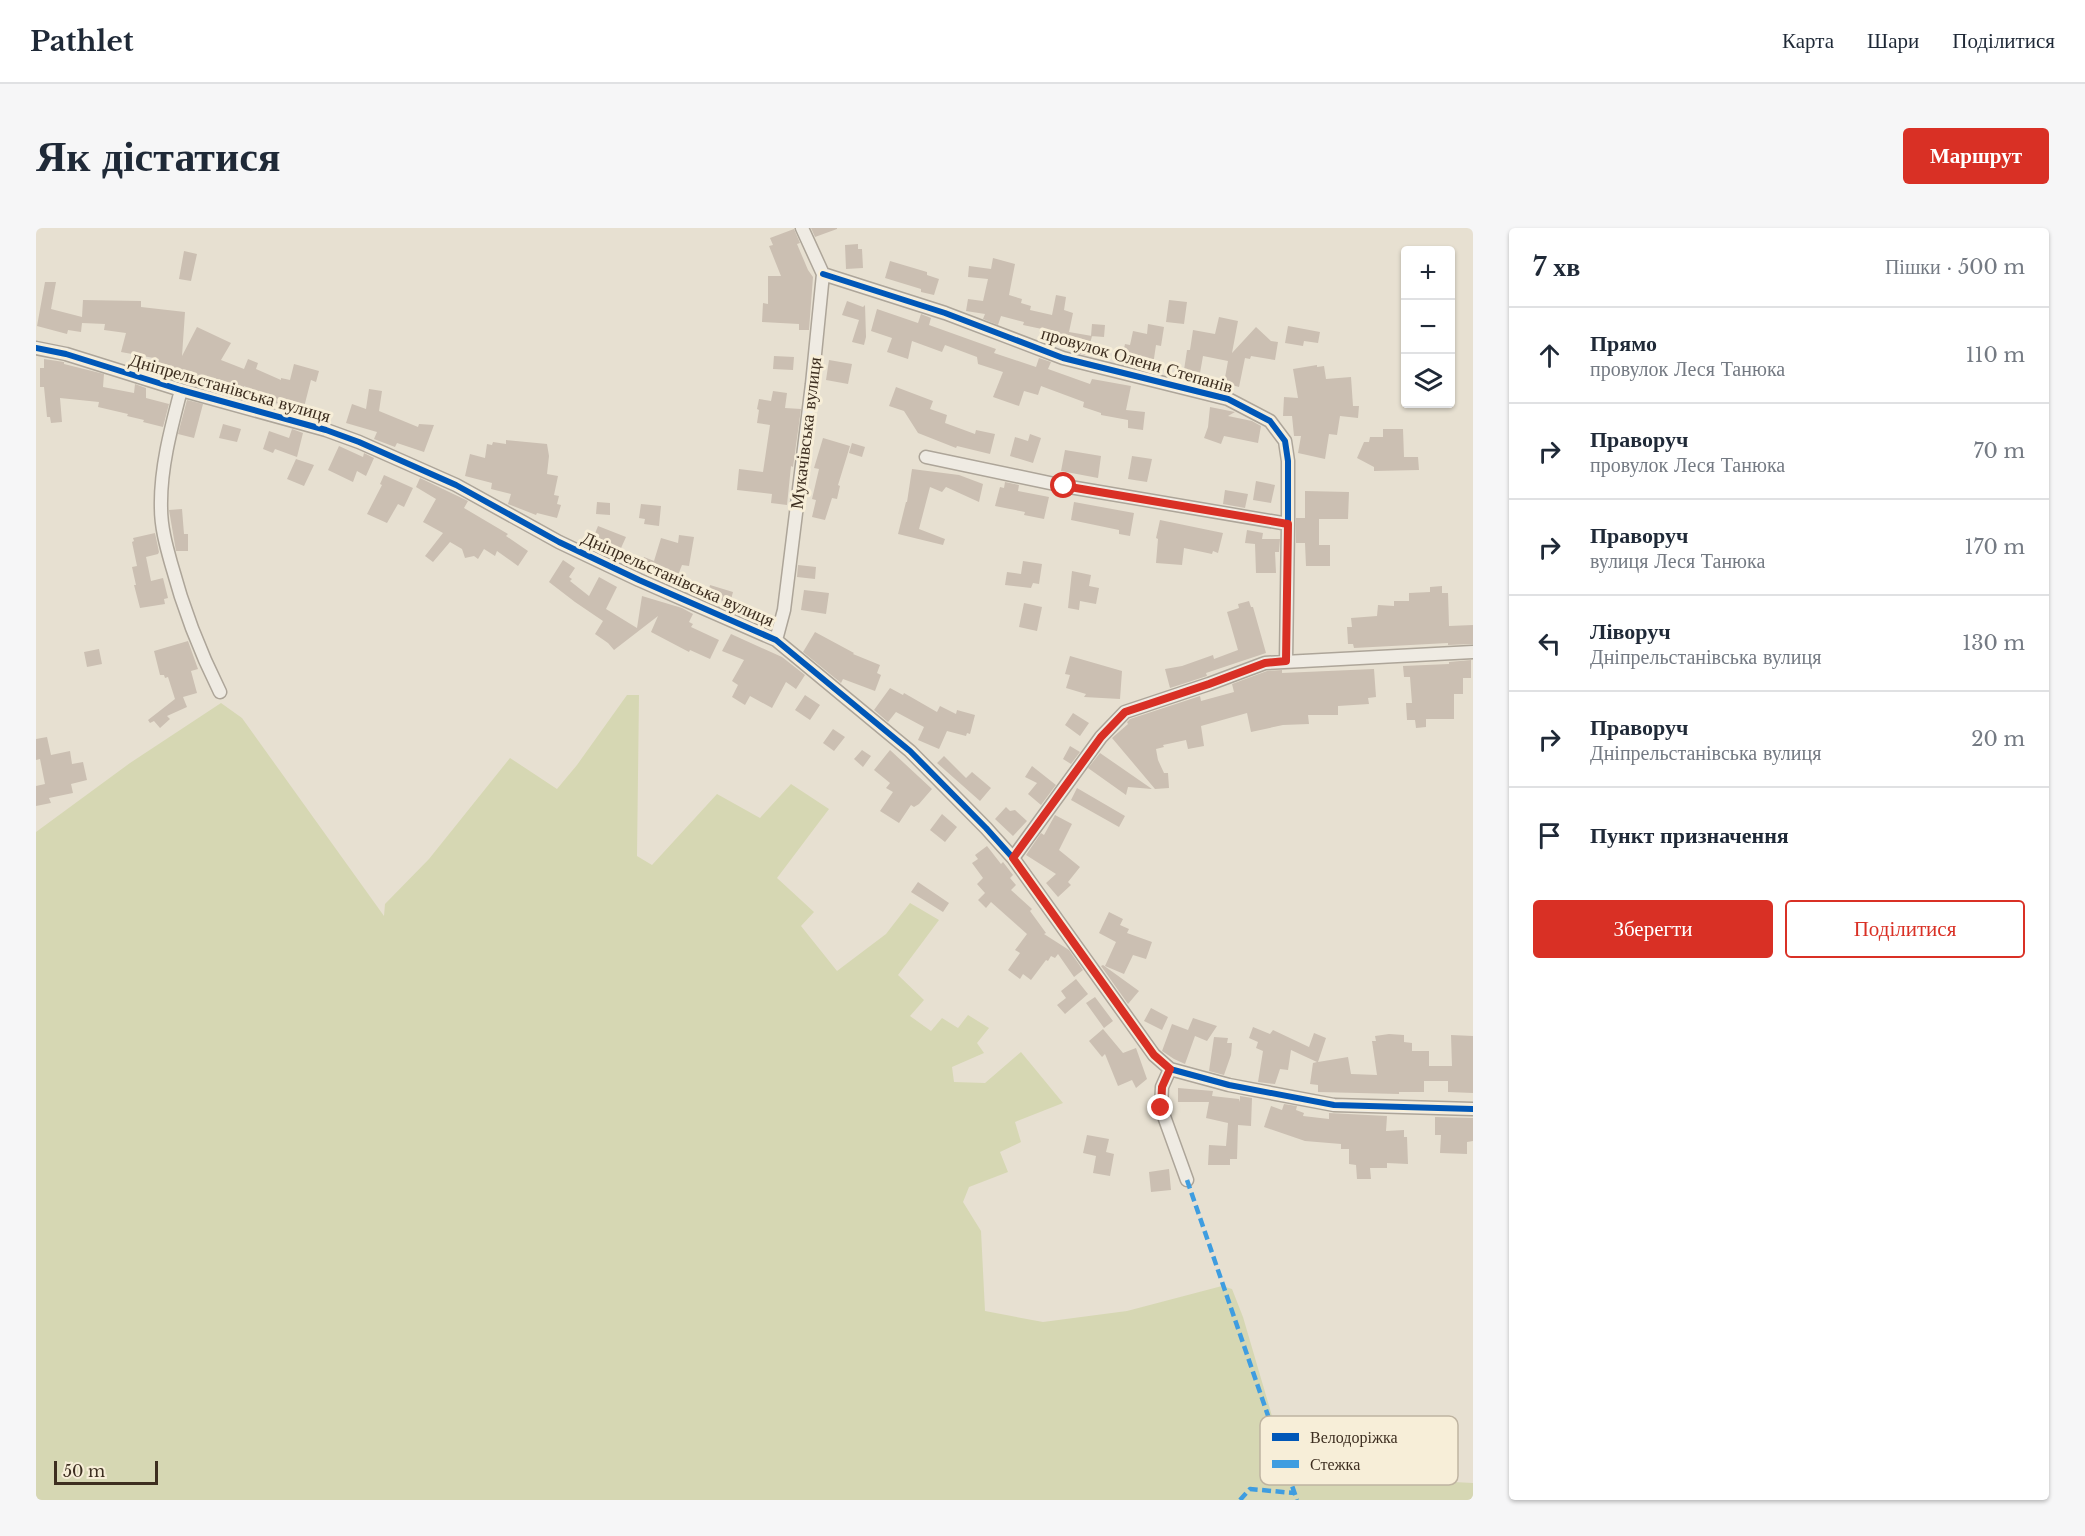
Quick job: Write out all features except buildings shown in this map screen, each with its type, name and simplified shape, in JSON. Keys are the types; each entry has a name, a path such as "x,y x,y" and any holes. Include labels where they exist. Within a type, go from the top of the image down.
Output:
{"street":[{"path":"802,228 823,274"},
{"name":"провулок Олени Степанів","path":"823,274 945,313 1064,358 1228,399 1270,422 1285,441 1288,461 1286,661"},
{"name":"Мукачівська вулиця","path":"776,640 786,599 823,274"},
{"name":"Дніпрельстанівська вулиця","path":"36,348 66,354 181,390 326,430 456,485 559,542 776,640 910,751 986,828 1013,858 1154,1055 1170,1069 1229,1085 1334,1105 1473,1109"},
{"name":"Дніпрельстанівська вулиця","path":"181,390 170,432 162,482 163,532 181,601 203,659 220,692"},
{"path":"926,457 1064,486 1288,524"},
{"path":"1013,858 1101,737 1125,712 1265,663 1473,652"},
{"path":"1170,1069 1162,1087 1161,1108 1187,1180"}],"green space":[{"path":"627,695 639,695 637,856 652,865 717,794 760,818 791,784 829,809 777,878 814,912 801,926 837,971 886,934 910,903 939,920 898,975 924,1000 910,1016 931,1031 942,1018 958,1028 968,1015 989,1028 977,1043 984,1053 952,1067 954,1082 985,1083 1021,1052 1063,1103 1015,1122 1021,1142 1000,1152 1008,1172 969,1187 963,1202 981,1231 985,1311 1043,1322 1127,1311 1222,1286 1232,1289 1243,1317 1272,1416 1260,1416 1260,1485 1458,1485 1458,1482 1473,1483 1473,1500 36,1500 36,832 130,763 221,703 242,718 384,916 385,904 429,859 510,758 557,789"}],"marked path":[{"path":"1187,1180 1268,1416"},
{"path":"1292,1485 1297,1500"},
{"path":"1240,1500 1250,1489 1294,1493"}],"cycle path":[{"path":"823,274 945,313 1063,358 1228,399 1270,421 1285,441 1288,461 1288,524"},
{"path":"36,348 66,354 181,390 326,430 359,442 456,485 559,542 639,580 776,640 910,751 986,828 1013,858 1154,1055 1170,1069 1229,1085 1334,1105 1473,1109"}],"route":[{"path":"1064,486 1288,524 1286,661 1265,663 1125,712 1101,737 1013,858 1154,1055 1170,1069 1162,1087 1161,1108"}]}
